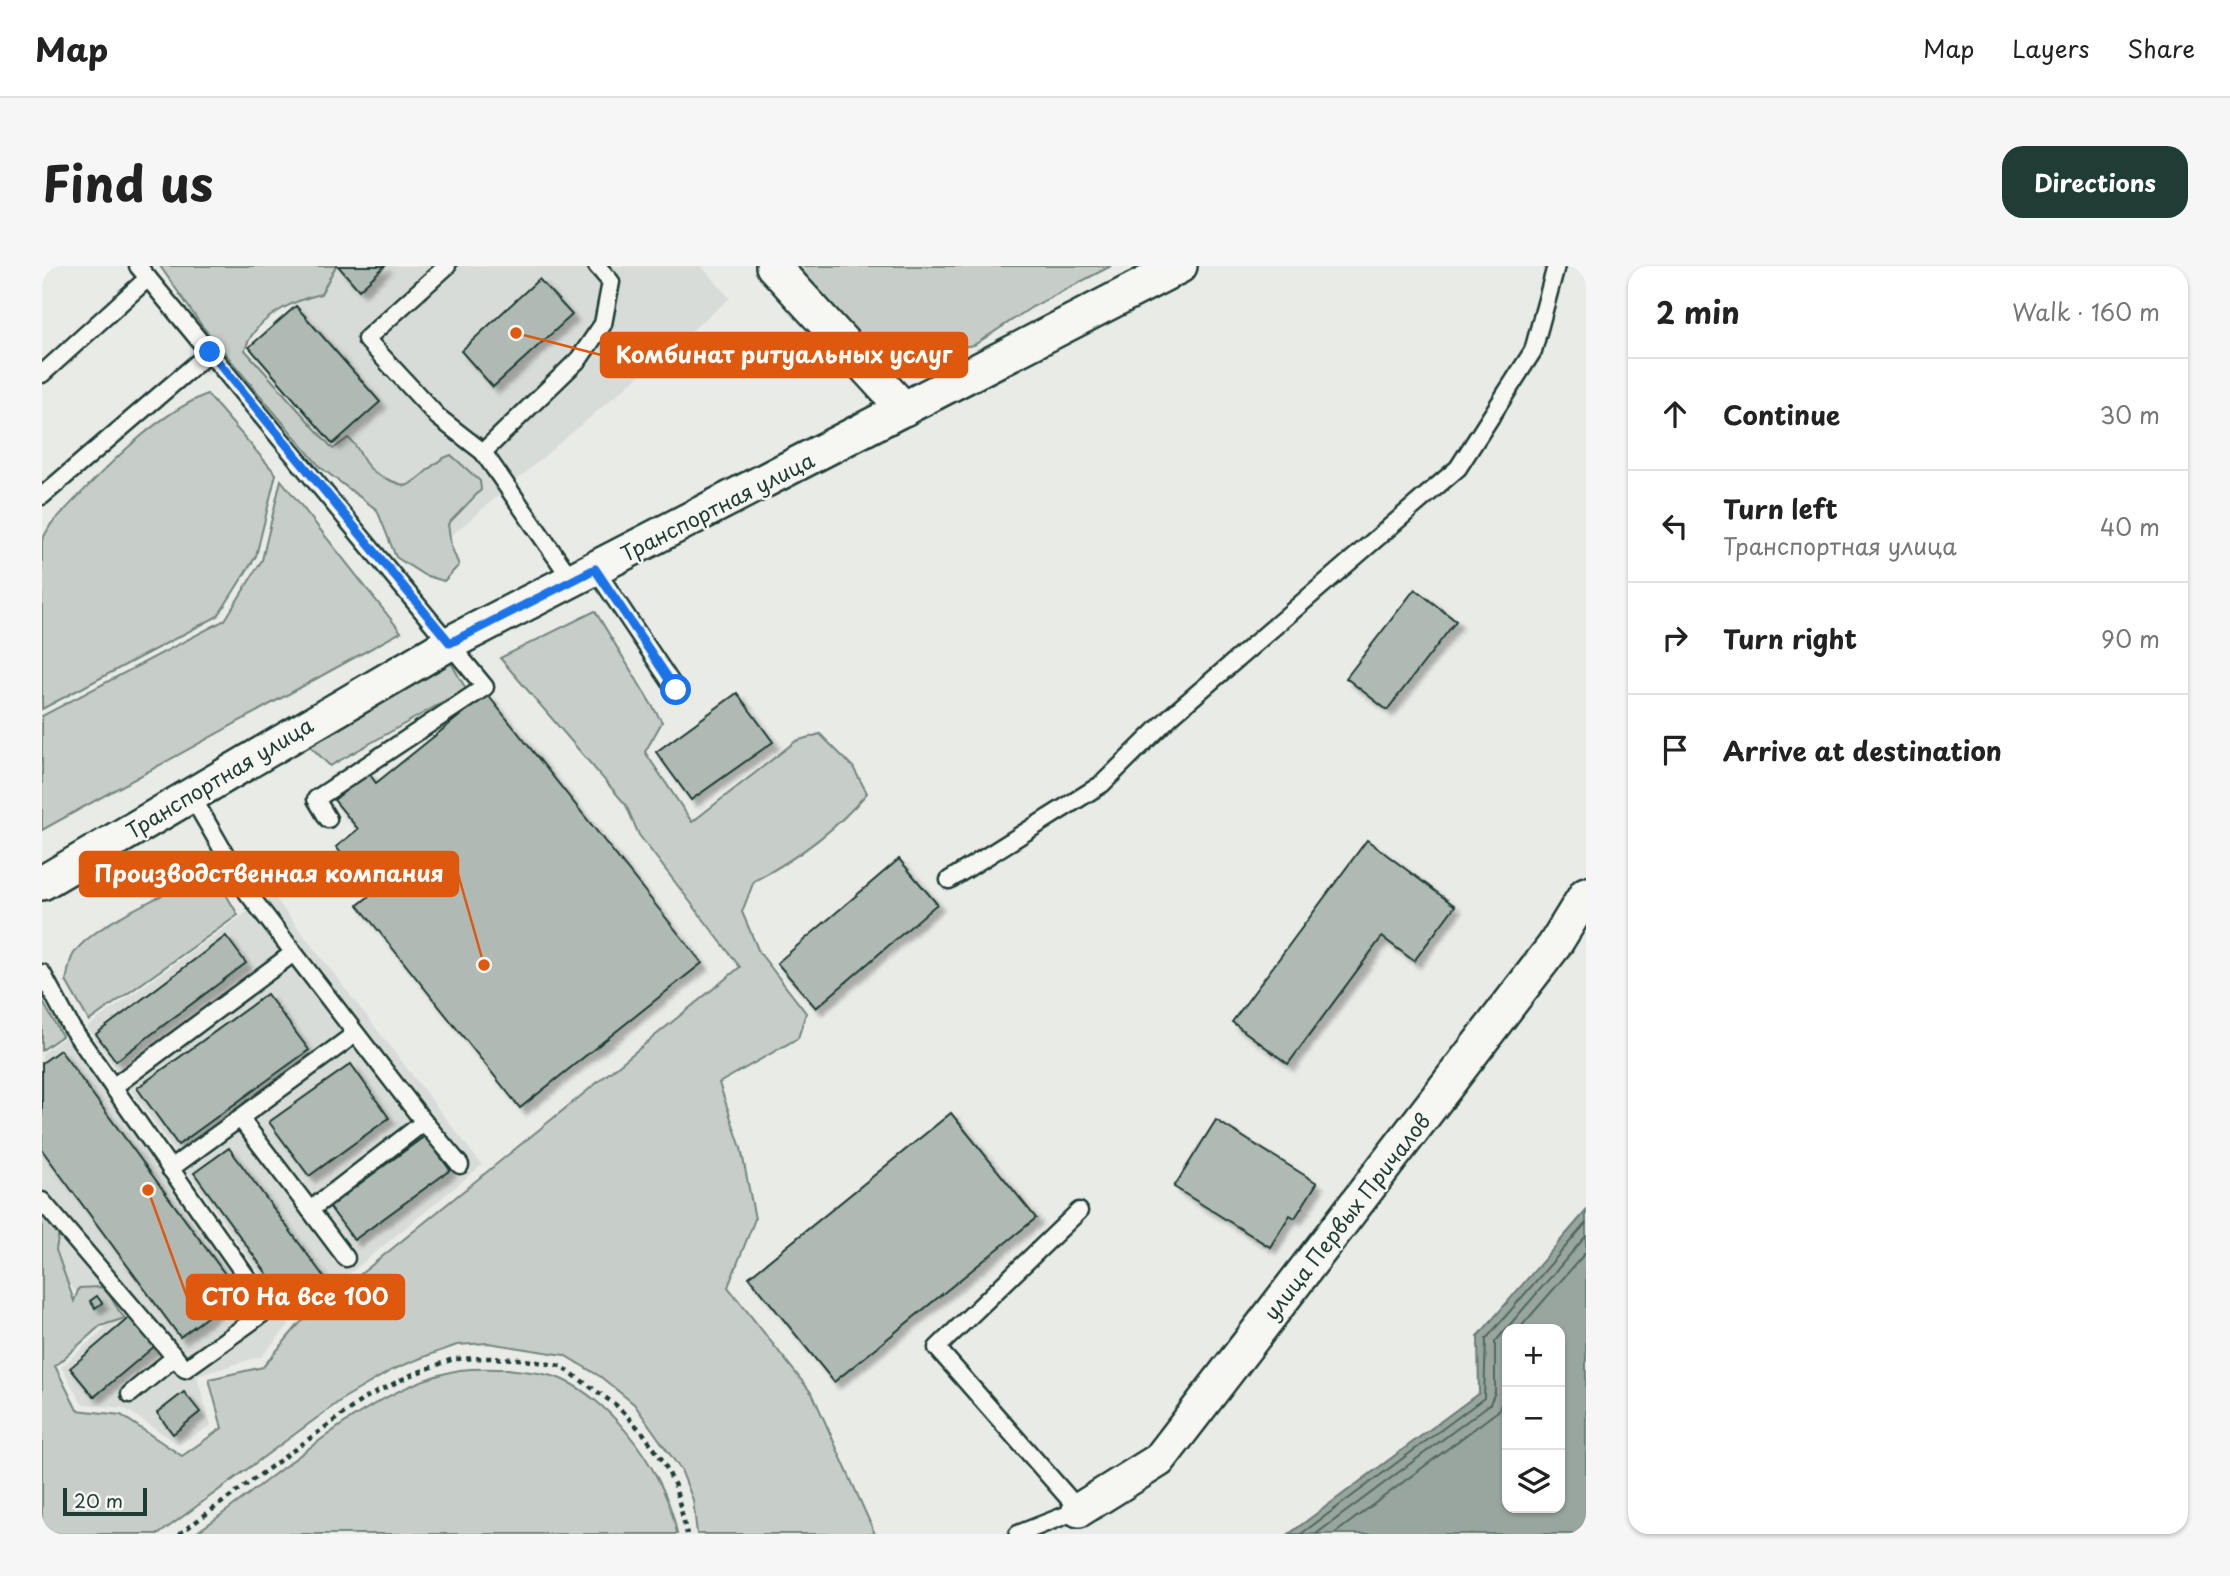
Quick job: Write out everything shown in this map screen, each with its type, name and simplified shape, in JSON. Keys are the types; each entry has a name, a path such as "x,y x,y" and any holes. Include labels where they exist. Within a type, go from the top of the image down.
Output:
{"street":[{"path":"773,266 904,409"},
{"name":"Транспортная улица","path":"42,883 450,643 1180,266"},
{"name":"улица Первых Причалов","path":"1079,1510 1159,1460 1554,946 1586,894"}],"lane":[{"path":"447,266 366,339 438,417 483,452 676,690"},
{"path":"483,452 579,359 603,324 611,282 597,266"},
{"path":"949,880 1102,783 1171,716 1458,468 1533,351 1556,266"},
{"path":"42,374 143,272 485,687 316,799 328,820"},
{"path":"42,496 210,352"},
{"path":"191,795 247,892 292,954 460,1165"},
{"path":"113,1087 292,954"},
{"path":"42,973 71,1027 269,1309 185,1369 42,1201"},
{"path":"170,1169 355,1034"},
{"path":"240,1118 346,1258"},
{"path":"310,1210 424,1122"},
{"path":"1018,1534 1079,1510 937,1348 1079,1211"},
{"path":"130,1394 175,1357"}],"path":[{"path":"179,1534 365,1398 411,1375 453,1359 488,1358 519,1359 561,1366 616,1405 643,1433 663,1461 675,1486 687,1534"}],"shaded area":[{"path":"160,266 336,266 321,294 298,301 275,313 256,329 245,350 333,449 348,438 367,465 380,476 406,486 438,461 451,455 480,481 481,490 448,524 451,546 459,565 444,581 424,575 396,557 377,510 320,467 202,326"},
{"path":"338,266 701,266 730,298 432,552 249,347"},
{"path":"784,266 1111,266 1032,307 974,345 937,351 904,351 838,326"},
{"path":"207,394 276,474 256,556 218,616 42,709 42,540 51,524 143,434 185,405"},
{"path":"281,480 401,632 42,830 42,716 225,620 262,560"},
{"path":"595,611 662,722 645,752 692,822 796,741 820,734 853,767 867,793 842,820 815,843 754,881 742,912 759,952 806,1013 798,1038 719,1083 741,1148 755,1219 728,1287 813,1395 875,1534 697,1534 693,1500 681,1470 634,1404 601,1377 564,1355 488,1343 457,1345 392,1370 344,1398 159,1534 42,1534 42,1208 59,1232 56,1250 74,1301 79,1288 101,1287 125,1318 100,1326 55,1366 77,1410 121,1415 182,1456 222,1428 209,1379 263,1367 299,1324 740,967 639,835 626,805 500,658"},
{"path":"451,663 466,689 330,766 307,743"},
{"path":"213,872 238,915 89,1021 66,981 73,955 83,943 117,919"},
{"path":"272,894 482,1165 292,1321 87,1027"},
{"path":"42,1000 62,1036 42,1050"},
{"path":"80,1026 290,1324 262,1356 197,1376 211,1425 179,1445 124,1408 82,1404 61,1367 105,1328 42,1250 42,1054"},
{"path":"508,1369 561,1379 601,1405 619,1423 651,1466 672,1512 677,1534 194,1534 321,1439 390,1395 425,1380 460,1370"}],"water":[{"path":"1586,1211 1586,1534 1289,1534 1479,1393 1478,1336"}],"building":[{"path":"338,266 385,266 359,290"},
{"path":"539,279 572,315 493,387 461,351"},
{"path":"296,306 380,402 333,444 249,347"},
{"path":"1415,589 1456,621 1387,710 1346,678"},
{"path":"737,693 773,742 691,800 656,752"},
{"path":"487,694 702,963 520,1108 358,905 373,893 336,847 358,829 334,800 368,772 376,783"},
{"path":"1367,840 1455,906 1414,961 1382,937 1288,1064 1232,1022"},
{"path":"899,859 937,904 816,1008 777,963"},
{"path":"226,936 246,963 116,1061 96,1034"},
{"path":"267,994 309,1050 178,1145 137,1088"},
{"path":"60,1050 239,1293 180,1337 42,1150 42,1063"},
{"path":"351,1064 389,1118 309,1176 269,1122"},
{"path":"951,1113 1036,1218 834,1382 749,1277"},
{"path":"1216,1120 1317,1183 1295,1218 1290,1215 1270,1247 1174,1187"},
{"path":"425,1136 450,1170 354,1240 329,1206"},
{"path":"229,1148 324,1277 288,1303 194,1173"},
{"path":"97,1296 102,1303 95,1308 90,1301"},
{"path":"131,1316 156,1345 94,1397 70,1368"},
{"path":"184,1392 200,1412 173,1434 157,1413"}],"place":[{"name":"Комбинат ритуальных услуг","path":"516,333"},
{"name":"Производственная компания","path":"484,965"},
{"name":"СТО На все 100","path":"148,1190"}],"route":[{"path":"210,352 450,643 595,569 676,690"}]}
